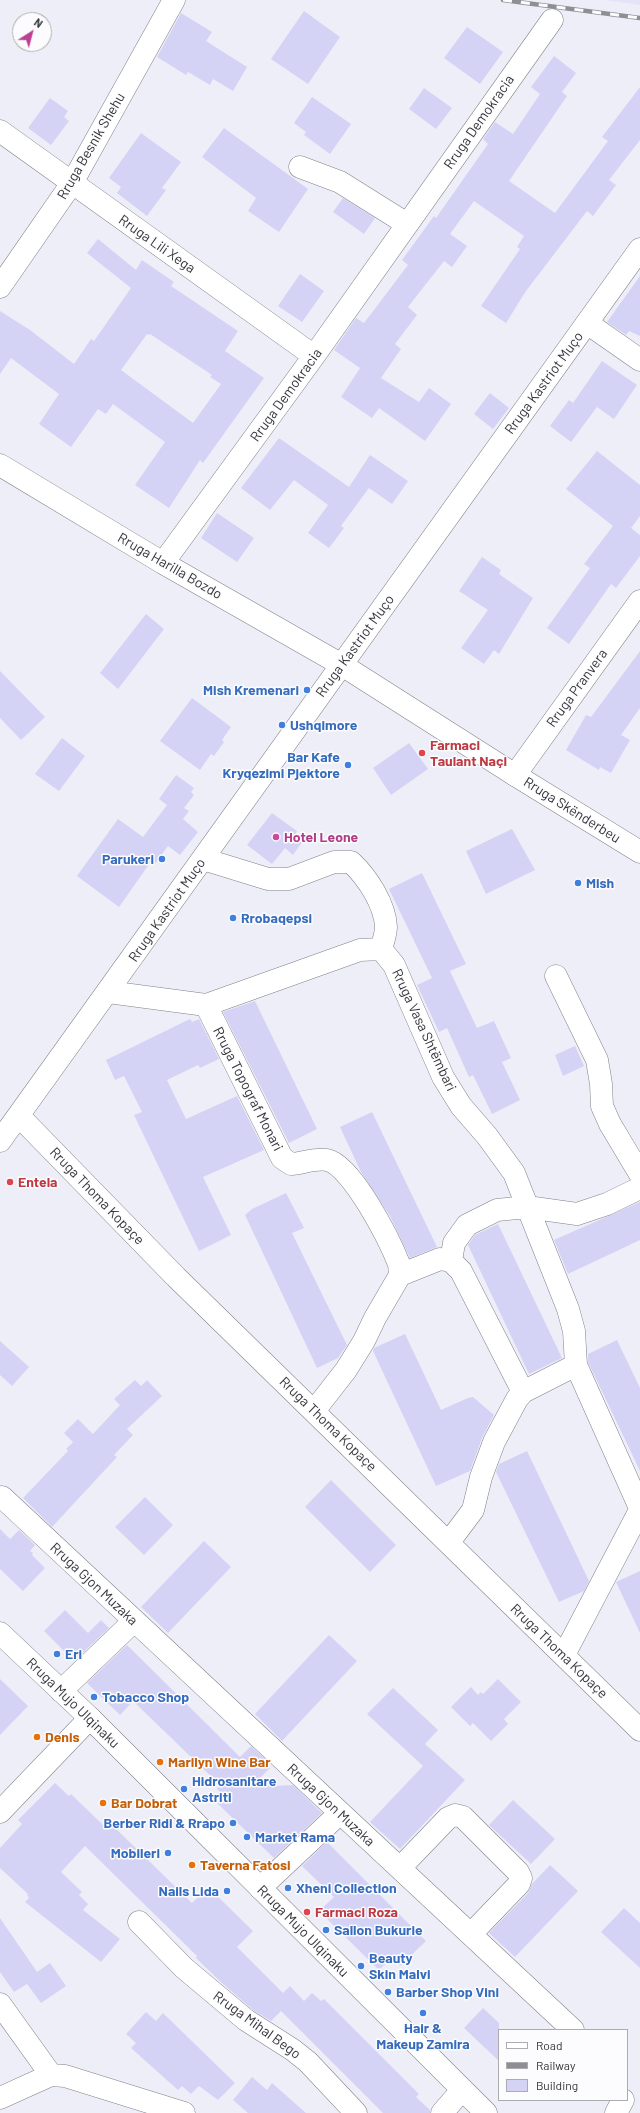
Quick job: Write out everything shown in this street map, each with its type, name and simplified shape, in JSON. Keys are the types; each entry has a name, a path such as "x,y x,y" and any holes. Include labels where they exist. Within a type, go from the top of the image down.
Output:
{"street":[{"name":"Rruga Besnik Shehu","path":"0,287 72,183 174,0"},
{"name":"Rruga Demokracia","path":"163,564 314,356 552,20"},
{"name":"Rruga Lili Xega","path":"0,131 314,356"},
{"path":"300,167 340,182 407,224"},
{"name":"Rruga Kastriot Muço","path":"0,1141 640,249"},
{"path":"587,323 640,360"},
{"name":"Rruga Harilla Bozdo","path":"0,465 163,564 342,664"},
{"name":"Rruga Pranvera","path":"515,775 640,601"},
{"name":"Rruga Skënderbeu","path":"342,664 515,775 640,852"},
{"path":"108,992 206,1005 360,950 381,949 386,928 383,911 363,874 351,862 334,862 289,879 268,880 203,859"},
{"name":"Rruga Vasa Shtëmbari","path":"381,949 394,965 443,1077 461,1106 487,1136 514,1173 568,1309 574,1331 576,1365 640,1509 564,1655"},
{"path":"556,976 597,1060 601,1084 602,1106 610,1124 640,1174"},
{"name":"Rruga Topograf Monari","path":"206,1005 282,1158 291,1164 315,1159 329,1160 345,1172 352,1180 372,1211 399,1264 400,1275"},
{"name":"Rruga Thoma Kopaçe","path":"18,1116 100,1201 640,1730"},
{"path":"451,1262 454,1243 467,1225 497,1210 527,1207 577,1214 607,1204 640,1188"},
{"path":"314,1411 346,1370 364,1341 375,1318 400,1275 440,1259 451,1262 461,1271 523,1392"},
{"path":"449,1542 473,1510 494,1442 517,1399 523,1392 576,1365"},
{"name":"Rruga Gjon Muzaka","path":"2,1498 572,2029"},
{"path":"61,1690 134,1621"},
{"name":"Rruga Mujo Ulqinaku","path":"0,1633 90,1718 486,2113"},
{"path":"0,1812 90,1718"},
{"path":"260,1888 340,1813"},
{"path":"400,1868 448,1818 454,1815 463,1817 518,1872 521,1878 519,1884 471,1934"},
{"name":"Rruga Mihal Bego","path":"138,1922 184,1968 246,2020 293,2050 308,2062 356,2113"},
{"path":"0,2004 51,2075"},
{"path":"0,2098 51,2075 83,2081 184,2113"},
{"path":"442,2113 462,2090"},
{"path":"616,2113 622,2101"}],"shaded area":[{"path":"604,0 640,0 640,5"}],"building":[{"path":"304,11 340,37 308,84 271,59"},
{"path":"181,13 212,32 206,41 247,67 233,91 213,79 210,85 188,72 186,75 157,57"},
{"path":"467,27 503,52 480,84 444,58"},
{"path":"554,56 576,73 562,92 567,96 509,181 555,213 608,141 602,137 640,87 640,140 609,180 616,185 593,216 587,211 526,291 506,323 481,306 520,249 517,247 524,236 474,201 450,234 467,246 452,267 444,261 408,307 417,315 395,344 401,349 381,378 419,402 429,388 451,404 425,441 379,408 372,418 341,397 360,368 334,350 356,318 364,323 408,265 402,260 434,216 436,218 488,144 483,139 495,122 513,134 540,94 531,87"},
{"path":"424,88 452,108 436,129 409,109"},
{"path":"312,97 351,124 330,154 304,135 306,132 294,123"},
{"path":"50,98 68,111 64,117 69,121 51,145 28,128"},
{"path":"224,128 308,189 279,232 248,211 256,198 202,157"},
{"path":"141,133 181,162 162,188 166,190 147,216 117,193 121,187 109,178"},
{"path":"343,198 375,218 364,234 333,212"},
{"path":"98,239 136,270 142,260 174,282 171,286 238,331 225,351 264,378 203,463 200,460 169,508 135,485 165,442 113,404 106,414 98,409 71,447 39,424 59,394 11,358 0,374 0,311 30,330 74,364 91,339 94,341 131,288 87,253","holes":["147,334 150,334 212,375 210,377 221,384 193,423 121,370"]},
{"path":"300,274 324,291 302,322 278,306"},
{"path":"640,276 640,336 629,331 626,335 607,322"},
{"path":"602,361 637,385 614,419 597,407 571,442 550,426 569,400 573,403"},
{"path":"490,393 509,408 493,429 474,414"},
{"path":"279,438 349,487 370,455 408,481 392,504 369,488 341,526 344,528 329,548 308,533 328,505 294,480 270,510 241,488"},
{"path":"597,451 640,485 640,516 631,528 640,535 640,556 616,588 611,584 569,644 547,628 590,568 584,564 613,526 566,489"},
{"path":"217,513 254,538 237,562 201,538"},
{"path":"482,557 501,570 499,574 533,598 499,654 494,650 484,664 461,648 488,610 459,591"},
{"path":"146,614 164,629 118,689 100,673"},
{"path":"640,651 640,708 621,735 630,740 611,773 600,767 599,770 566,750 586,715 591,717"},
{"path":"0,671 45,717 21,740 0,718"},
{"path":"192,698 231,727 222,740 224,742 214,756 211,754 200,770 160,741"},
{"path":"62,738 85,756 59,791 35,774"},
{"path":"409,743 428,769 391,795 373,768"},
{"path":"176,775 194,788 191,792 194,795 184,808 189,811 183,819 198,832 180,855 168,846 154,865 150,863 119,907 77,876 118,819 143,837 167,805 159,799"},
{"name":"Hotel Leone","path":"272,813 297,831 296,833 303,841 293,855 285,848 272,864 247,845"},
{"path":"512,829 535,870 486,894 466,851"},
{"path":"422,873 466,964 450,971 477,1028 494,1021 511,1058 502,1062 520,1100 492,1114 473,1075 469,1077 447,1028 439,1032 417,985 432,978 389,889"},
{"path":"255,1001 317,1129 289,1143 223,1012"},
{"path":"190,1019 192,1022 199,1019 219,1059 200,1068 198,1065 167,1080 186,1119 237,1096 264,1150 203,1177 231,1235 199,1251 134,1115 142,1112 124,1076 115,1080 106,1060"},
{"path":"575,1046 584,1066 563,1076 555,1055"},
{"path":"372,1112 437,1247 410,1258 390,1216 361,1172 340,1127"},
{"path":"286,1193 304,1228 292,1233 347,1345 338,1358 317,1368 245,1215 252,1209"},
{"path":"640,1202 640,1240 568,1274 554,1240"},
{"path":"498,1224 562,1358 529,1374 468,1245 475,1235"},
{"path":"405,1334 441,1410 473,1397 494,1415 482,1438 470,1471 436,1486 373,1351 374,1348"},
{"path":"617,1340 640,1388 640,1471 588,1362 588,1354"},
{"path":"0,1341 29,1367 12,1386 0,1375"},
{"path":"135,1380 141,1386 147,1380 162,1396 127,1429 133,1435 114,1455 117,1457 52,1527 23,1498 68,1451 66,1449 73,1442 64,1433 78,1419 93,1434 120,1405 114,1399"},
{"path":"527,1451 589,1581 584,1591 559,1602 496,1472 499,1464"},
{"path":"331,1480 396,1545 370,1572 305,1507"},
{"path":"145,1497 173,1525 144,1555 115,1527"},
{"path":"0,1529 10,1539 19,1530 35,1545 30,1551 45,1568 23,1591 0,1569"},
{"path":"204,1541 231,1567 168,1633 141,1607"},
{"path":"640,1571 640,1633 616,1582"},
{"path":"65,1610 88,1633 101,1620 109,1628 74,1661 44,1631"},
{"path":"329,1635 357,1661 282,1741 255,1714"},
{"path":"127,1645 240,1757 251,1746 265,1759 263,1762 270,1768 251,1787 293,1785 322,1813 274,1858 217,1803 224,1796 217,1789 220,1785 133,1701 120,1715 87,1683"},
{"path":"0,1679 28,1706 0,1735"},
{"path":"498,1679 521,1702 504,1719 508,1724 491,1741 473,1723 470,1726 451,1707 471,1687 478,1695 481,1692 483,1694"},
{"path":"393,1688 438,1730 425,1744 465,1780 400,1849 370,1822 423,1766 367,1714"},
{"path":"55,1783 69,1796 71,1794 104,1826 109,1822 192,1903 208,1887 253,1931 237,1947 283,1993 290,1986 304,2001 312,1993 321,2001 324,1999 419,2094 416,2097 430,2110 430,2113 383,2113 281,2011 271,2021 253,2010 223,1984 196,1958 197,1956 85,1846 61,1872 82,1892 79,1895 88,1904 83,1910 120,1939 101,1962 25,1902 29,1898 27,1895 28,1894 0,1868 0,1848 22,1824 18,1820"},
{"path":"513,1800 555,1839 531,1864 489,1825"},
{"path":"327,1842 426,1941 400,1966 392,1957 379,1970 319,1911 334,1897 302,1866"},
{"path":"550,1865 578,1891 515,1957 489,1933 528,1893 532,1884"},
{"path":"624,1908 640,1923 640,1968 601,1932"},
{"path":"0,1918 37,1972 50,1963 66,1986 41,2003 27,1984 14,1992 0,1972"},
{"path":"483,2008 499,2023 498,2060 464,2028"},
{"path":"146,2012 156,2021 163,2013 235,2083 218,2100 199,2086 191,2094 182,2086 178,2090 131,2048 136,2043 126,2034"},
{"path":"252,2077 267,2090 272,2083 306,2113 248,2113 233,2100"}],"railway":[{"path":"503,0 640,18"}],"place":[{"name":"Mish Kremenari","path":"307,690"},
{"name":"Ushqimore","path":"282,725"},
{"name":"Farmaci Taulant Naçi","path":"422,753"},
{"name":"Bar Kafe Kryqezimi Pjektore","path":"348,765"},
{"name":"Hotel Leone","path":"276,837"},
{"name":"Parukeri","path":"162,859"},
{"name":"Mish","path":"578,883"},
{"name":"Rrobaqepsi","path":"233,918"},
{"name":"Entela","path":"10,1182"},
{"name":"Eri","path":"57,1654"},
{"name":"Tobacco Shop","path":"94,1697"},
{"name":"Denis","path":"37,1737"},
{"name":"Marilyn Wine Bar","path":"160,1762"},
{"name":"Hidrosanitare Astriti","path":"184,1789"},
{"name":"Bar Dobrat","path":"103,1803"},
{"name":"Berber Ridi & Rrapo","path":"233,1823"},
{"name":"Market Rama","path":"247,1837"},
{"name":"Mobileri","path":"168,1853"},
{"name":"Taverna Fatosi","path":"192,1865"},
{"name":"Xheni Collection","path":"288,1888"},
{"name":"Nails Lida","path":"227,1891"},
{"name":"Farmaci Roza","path":"307,1912"},
{"name":"Sallon Bukurie","path":"326,1930"},
{"name":"Beauty Skin Malvi","path":"361,1966"},
{"name":"Barber Shop Vini","path":"388,1992"},
{"name":"Hair & Makeup Zamira","path":"423,2013"}]}
